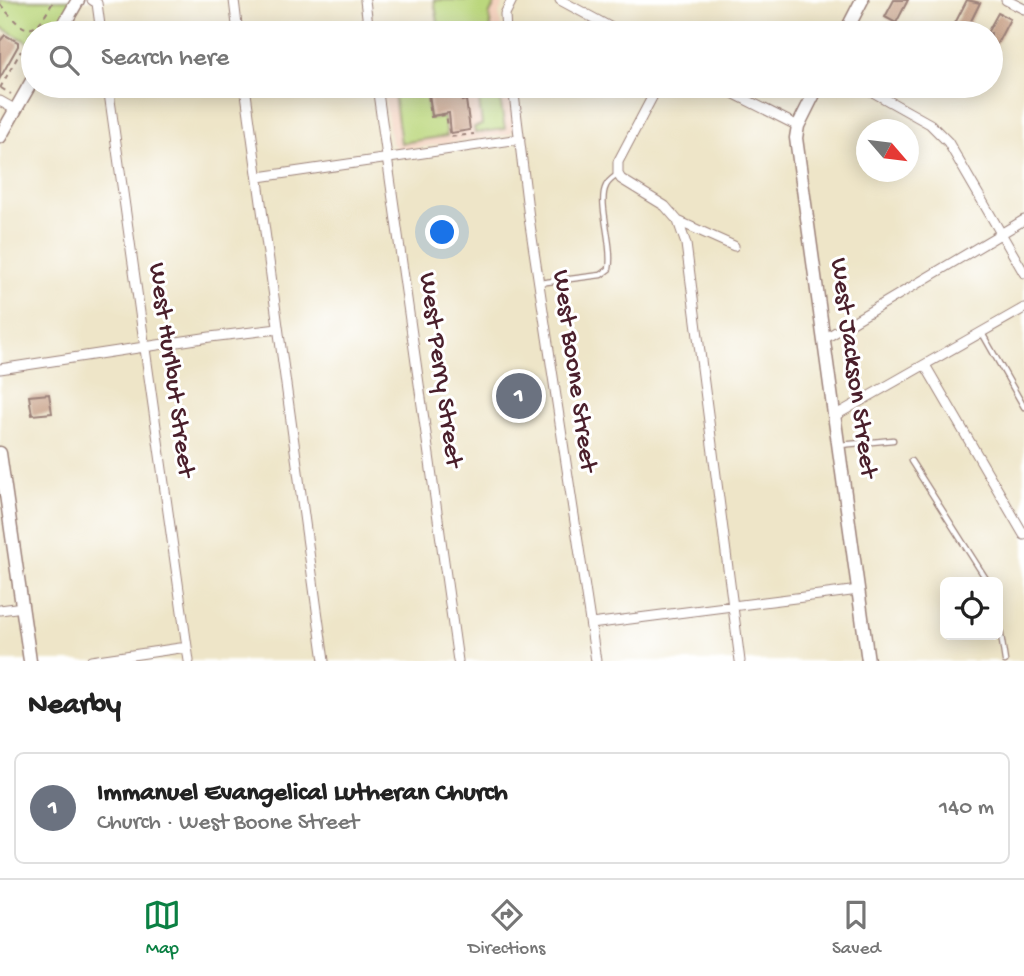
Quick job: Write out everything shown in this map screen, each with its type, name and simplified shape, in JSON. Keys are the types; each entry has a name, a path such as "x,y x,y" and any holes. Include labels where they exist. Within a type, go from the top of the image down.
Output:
{"street":[{"path":"66,21 78,0"},
{"path":"92,0 97,3 99,21"},
{"path":"234,0 237,21"},
{"path":"365,0 368,21"},
{"path":"505,21 505,14 512,0"},
{"path":"560,0 599,21"},
{"path":"851,21 862,0"},
{"path":"1006,0 1024,9"},
{"path":"0,137 23,98"},
{"name":"West Hurlbut Street","path":"110,98 189,661"},
{"path":"247,98 324,661"},
{"name":"West Perry Street","path":"379,98 458,661"},
{"name":"West Boone Street","path":"515,98 539,283 596,661"},
{"path":"652,98 618,162 618,174 621,179 665,206 678,221 685,244 740,661"},
{"path":"743,98 799,126"},
{"name":"West Jackson Street","path":"812,98 796,138 869,661"},
{"path":"883,98 930,124 948,142 1024,273"},
{"path":"0,101 16,110"},
{"path":"259,177 520,139"},
{"path":"824,339 1024,220"},
{"path":"678,221 734,246"},
{"path":"836,415 1024,308"},
{"path":"0,369 278,329"},
{"path":"925,365 1020,521 1024,535"},
{"path":"0,453 30,661"},
{"path":"591,624 859,590"},
{"path":"0,610 23,607"},
{"path":"91,661 187,648"}],"lane":[{"path":"539,283 601,275 609,269 611,251 603,195 608,182 618,174"},
{"path":"982,332 1024,407"},
{"path":"840,445 893,440"},
{"path":"911,461 985,577"},
{"path":"1002,640 1005,661"}],"path":[{"path":"42,21 54,0"},
{"path":"0,4 11,20 21,27"},
{"path":"13,95 0,88 21,51"},
{"path":"428,98 431,117 446,115 450,137 474,134"}],"shaded area":[{"path":"434,0 505,0 499,13 500,21 438,21"},
{"path":"385,98 510,98 514,129 510,134 399,150 391,142"}],"green space":[{"path":"0,0 78,0 66,21 21,21 21,38 0,27"},
{"path":"434,0 497,0 489,15 490,21 438,21"},
{"path":"394,98 427,98 429,118 444,117 447,136 401,143"},
{"path":"479,98 500,98 505,129 475,133 474,127 482,125"}],"building":[{"path":"894,0 908,0 897,21 885,17"},
{"path":"967,0 980,3 971,21 956,21"},
{"path":"998,13 1010,19 1003,32 1003,21 994,21"},
{"path":"5,35 18,42 18,46 0,78 0,41"},
{"path":"430,98 461,98 462,101 466,100 470,130 451,133 449,113 432,116"},
{"path":"536,386 538,403 503,407 501,389"},
{"path":"49,394 52,413 32,415 29,396"}],"place":[{"name":"Immanuel Evangelical Lutheran Church","path":"519,396"}]}
